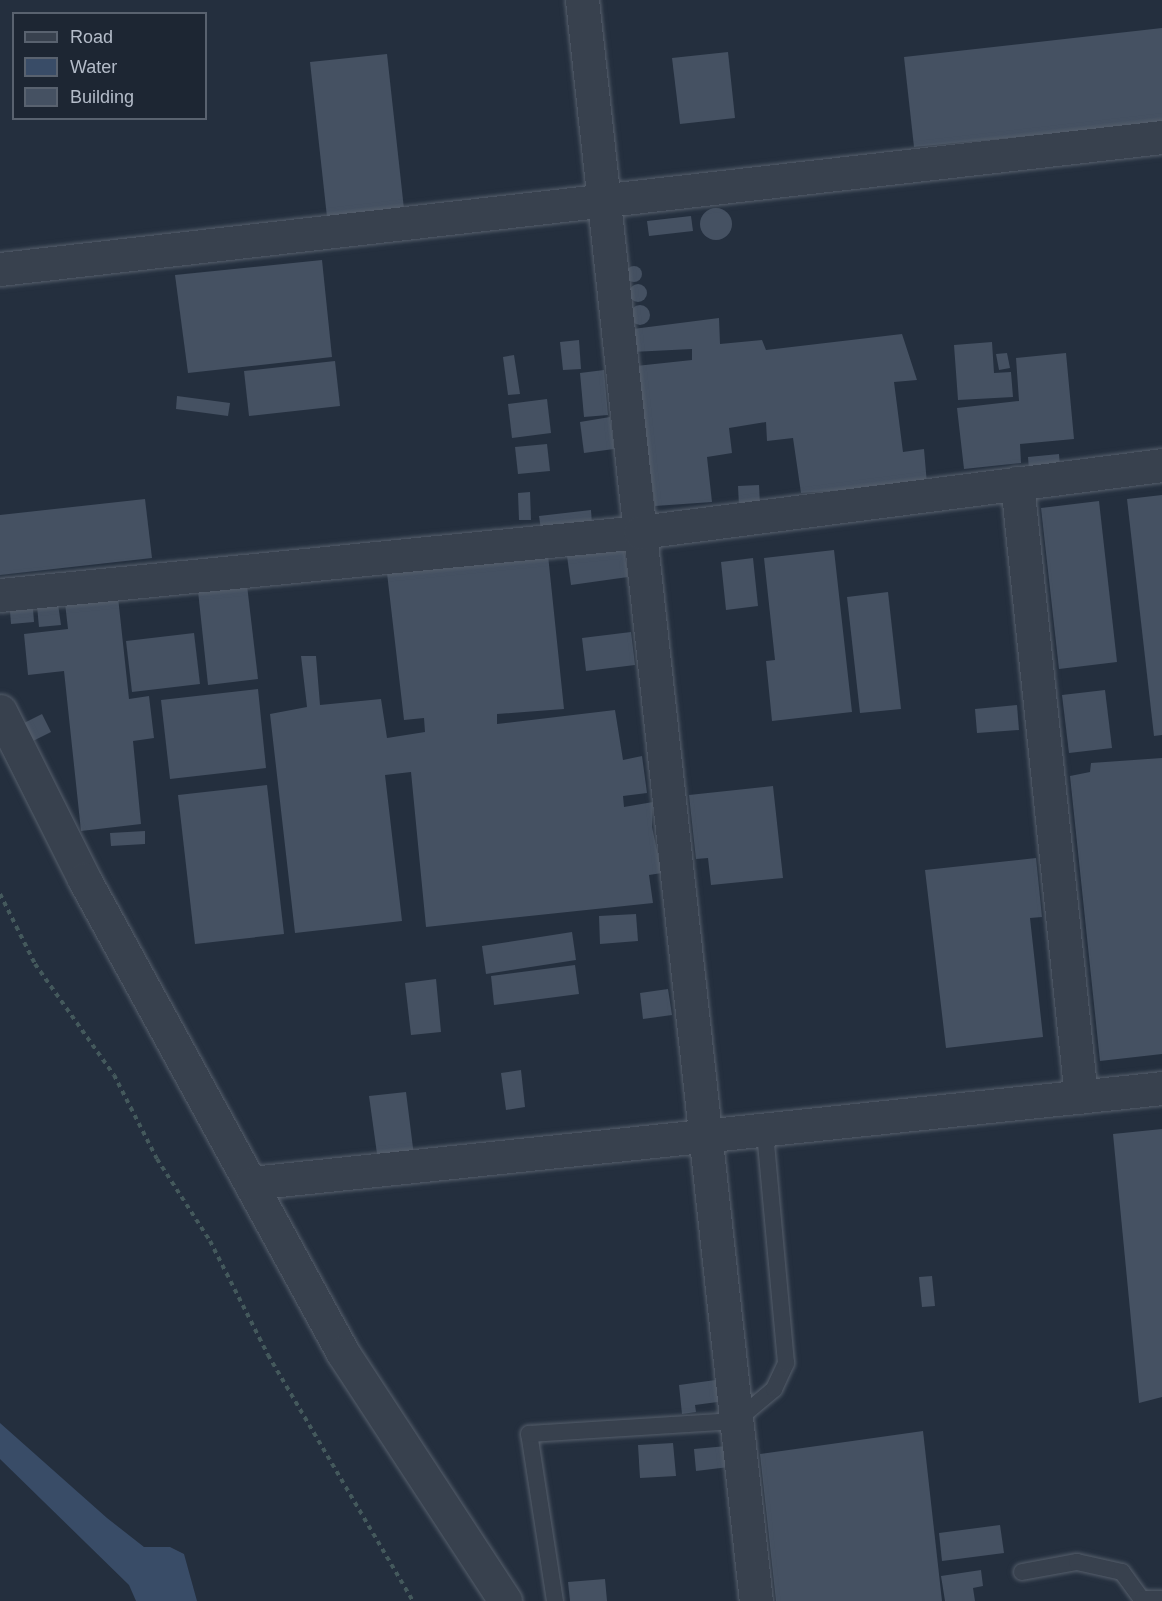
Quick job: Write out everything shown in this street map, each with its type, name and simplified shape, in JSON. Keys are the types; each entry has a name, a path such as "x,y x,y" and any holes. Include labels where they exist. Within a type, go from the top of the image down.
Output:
{"street":[{"path":"582,0 756,1601"},
{"path":"0,269 1162,138"},
{"path":"0,595 640,532 1162,465"},
{"path":"1017,483 1081,1097"},
{"path":"0,711 84,879 343,1353 505,1601"},
{"path":"251,1183 1162,1088"}],"lane":[{"path":"555,1601 529,1434 736,1421 774,1389 786,1363 765,1131"},
{"path":"1022,1572 1077,1562 1122,1572 1143,1600 1162,1599"}],"path":[{"path":"0,894 35,964 114,1075 157,1159 210,1241 268,1355 413,1601"}],"water":[{"path":"0,1423 107,1518 144,1547 170,1547 184,1554 197,1601 136,1601 129,1585 0,1459"}],"building":[{"path":"1162,28 1162,123 914,147 904,57"},
{"path":"728,52 735,118 680,124 672,58"},
{"path":"387,54 404,209 327,217 310,62"},
{"path":"716,208 727,213 732,224 727,235 716,240 705,235 700,224 705,213"},
{"path":"691,216 693,231 649,236 647,221"},
{"path":"322,260 332,357 188,373 175,275"},
{"path":"634,266 640,268 642,274 640,280 634,282 628,280 626,274 628,268"},
{"path":"638,284 644,287 647,293 644,299 638,302 632,299 629,293 632,287"},
{"path":"640,305 647,308 650,315 647,322 640,325 633,322 630,315 633,308"},
{"path":"719,318 720,344 762,340 766,350 902,334 917,380 894,382 903,452 924,449 927,484 801,493 793,438 767,441 766,422 729,428 732,453 707,457 712,502 655,506 636,366 692,360 692,349 632,352 633,329"},
{"path":"579,340 581,369 563,370 560,342"},
{"path":"992,342 994,373 1011,372 1013,397 958,400 954,345"},
{"path":"1007,353 1010,368 999,370 996,354"},
{"path":"1066,353 1074,439 1020,444 1021,463 964,469 957,408 1019,401 1016,358"},
{"path":"514,355 520,394 508,395 503,357"},
{"path":"335,361 340,406 249,416 244,371"},
{"path":"604,370 608,415 584,417 580,373"},
{"path":"177,396 230,403 228,416 176,409"},
{"path":"547,399 551,433 512,438 508,404"},
{"path":"610,417 614,449 584,453 580,422"},
{"path":"547,444 550,471 518,474 515,447"},
{"path":"1059,454 1060,467 1029,470 1028,457"},
{"path":"759,485 760,505 739,506 738,486"},
{"path":"530,492 531,520 519,520 518,493"},
{"path":"1162,495 1162,735 1154,736 1127,499"},
{"path":"145,499 152,558 0,575 0,515"},
{"path":"1099,501 1117,662 1059,669 1041,508"},
{"path":"591,510 592,524 541,530 539,516"},
{"path":"624,549 628,577 571,585 567,556"},
{"path":"834,550 852,712 772,721 766,661 775,660 764,558"},
{"path":"548,555 564,709 497,714 497,724 615,710 623,760 642,756 647,793 623,796 624,807 653,802 652,827 662,873 649,875 653,903 426,927 411,772 385,775 402,921 295,933 270,714 307,707 301,656 316,656 320,705 381,699 387,738 425,732 424,718 404,720 387,573"},
{"path":"753,558 758,606 726,610 721,562"},
{"path":"247,585 258,679 208,685 198,591"},
{"path":"888,592 901,709 860,713 847,597"},
{"path":"118,597 129,699 149,696 154,738 133,741 141,824 81,831 64,671 28,675 24,634 68,629 65,603"},
{"path":"58,604 61,625 39,627 37,606"},
{"path":"33,609 34,622 11,624 10,611"},
{"path":"631,632 635,665 586,671 582,638"},
{"path":"194,633 200,684 132,692 126,641"},
{"path":"258,689 266,768 170,779 161,700"},
{"path":"1105,690 1112,748 1069,753 1062,695"},
{"path":"1017,705 1019,730 977,733 975,709"},
{"path":"42,714 51,732 29,743 20,725"},
{"path":"1162,758 1162,1054 1100,1061 1070,776 1090,772 1091,763"},
{"path":"267,785 284,934 195,944 178,795"},
{"path":"773,786 783,878 711,885 708,858 696,859 689,795"},
{"path":"145,831 145,844 111,846 110,833"},
{"path":"1036,858 1042,917 1030,918 1043,1037 946,1048 925,870"},
{"path":"636,914 638,941 600,944 599,916"},
{"path":"572,932 576,960 486,974 482,946"},
{"path":"575,965 579,994 494,1005 491,976"},
{"path":"436,979 441,1032 411,1035 405,983"},
{"path":"668,989 672,1015 643,1019 640,993"},
{"path":"521,1070 525,1107 506,1110 501,1073"},
{"path":"406,1092 414,1156 378,1161 369,1096"},
{"path":"1162,1129 1162,1397 1139,1403 1113,1134"},
{"path":"932,1276 935,1306 922,1307 919,1277"},
{"path":"723,1379 725,1401 695,1405 696,1412 682,1414 679,1385"},
{"path":"923,1431 942,1601 776,1601 760,1454"},
{"path":"673,1443 676,1476 640,1478 638,1445"},
{"path":"727,1446 729,1467 696,1471 694,1449"},
{"path":"1000,1525 1004,1553 942,1561 939,1533"},
{"path":"981,1570 983,1586 973,1588 975,1601 945,1601 941,1576"},
{"path":"605,1579 607,1601 570,1601 568,1582"}]}
